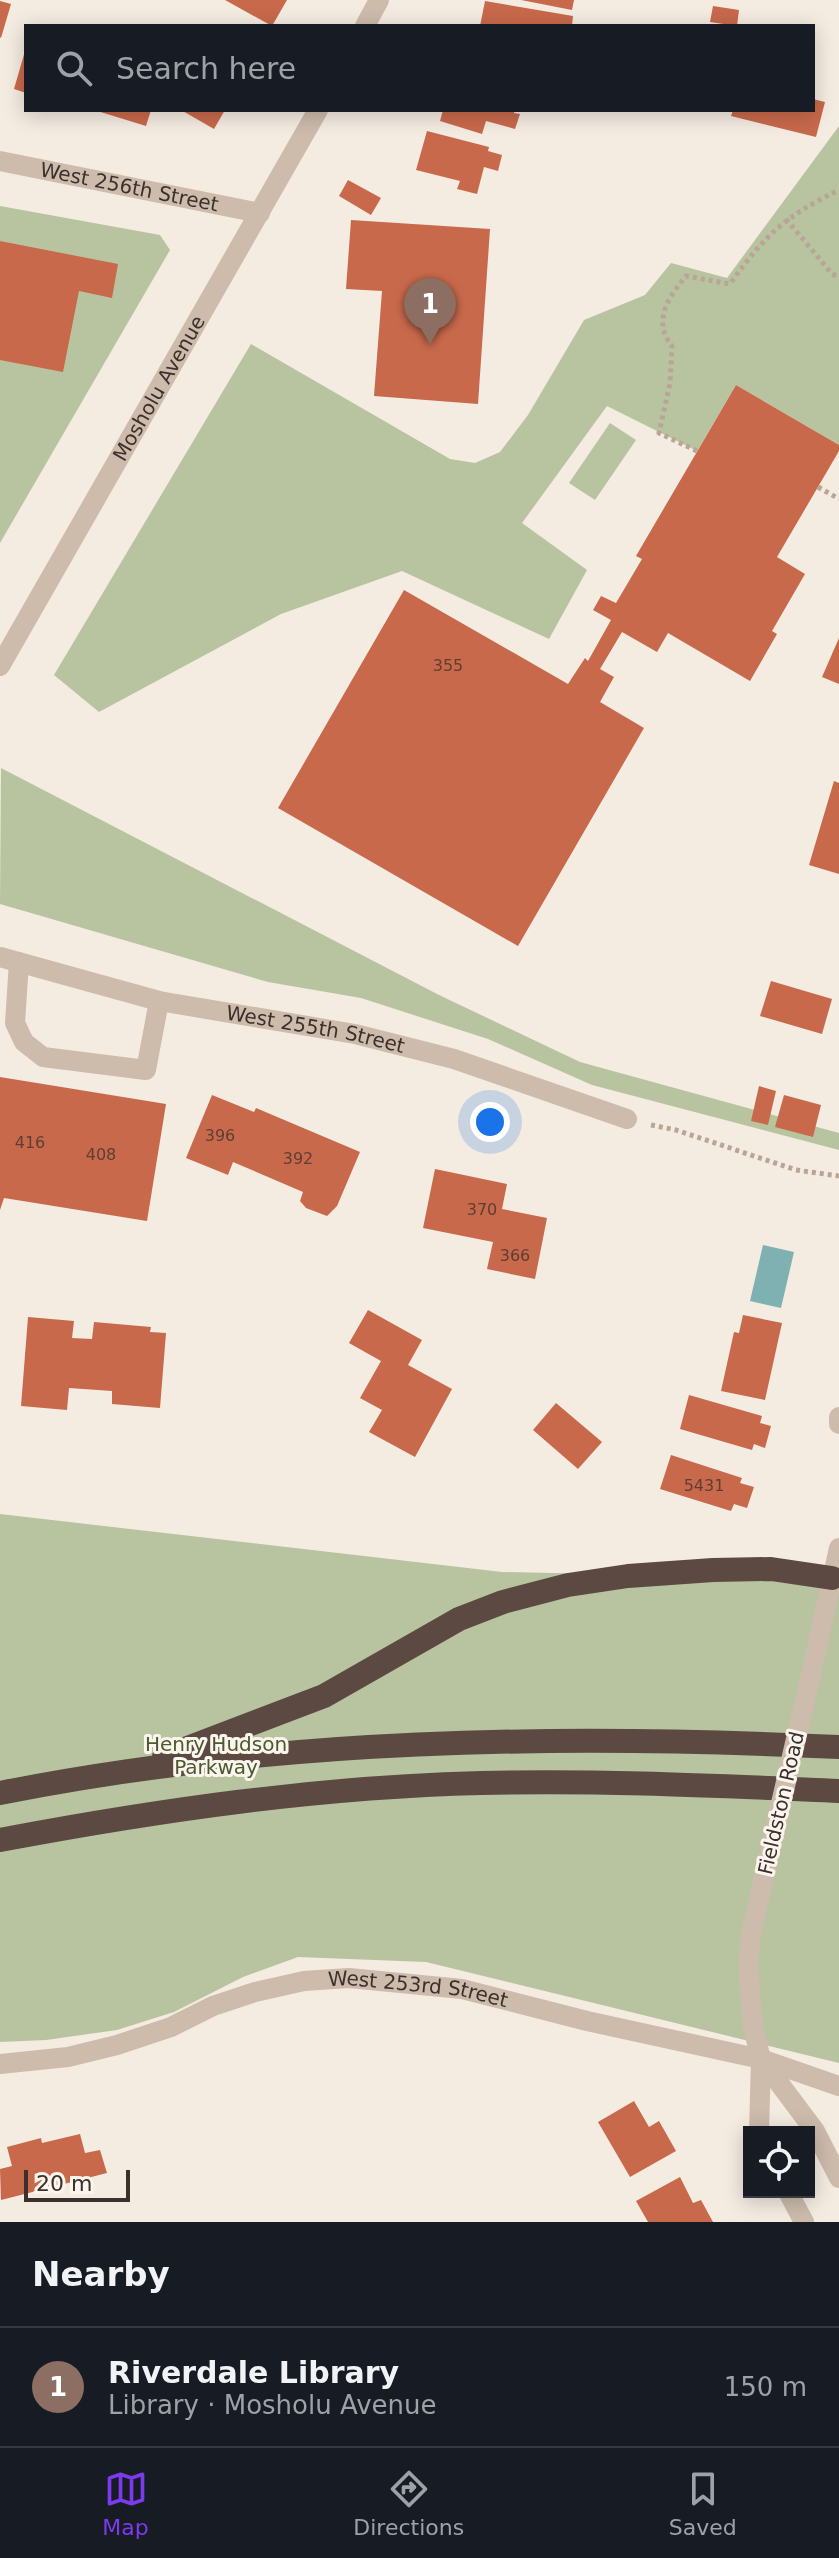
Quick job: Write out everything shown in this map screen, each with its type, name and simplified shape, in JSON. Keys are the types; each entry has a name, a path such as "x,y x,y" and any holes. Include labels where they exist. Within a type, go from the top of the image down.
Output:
{"highway":[{"path":"137,1767 324,1696 459,1619 503,1602 568,1585 628,1576 771,1569 832,1578"},
{"path":"0,1793 137,1767 306,1750 588,1739 839,1747"},
{"path":"0,1840 124,1817 303,1793 422,1786 616,1784 839,1791"}],"street":[{"path":"366,24 379,0"},
{"name":"Mosholu Avenue","path":"0,666 317,112"},
{"name":"West 256th Street","path":"0,161 260,213"},
{"path":"9,960 15,1023 24,1042 43,1057 146,1070 159,1001"},
{"name":"West 255th Street","path":"9,960 159,1001 355,1034 454,1059 627,1119"},
{"path":"839,1417 839,1424"},
{"name":"Fieldston Road","path":"759,2126 761,2059 751,2016 748,1964 751,1934 839,1548"},
{"name":"West 253rd Street","path":"0,2064 68,2057 117,2045 171,2027 213,2006 255,1992 304,1981 349,1978 462,1989 587,2021 761,2059 839,2086"},
{"name":"Fieldston Road","path":"761,2059 815,2131 839,2178"},
{"path":"791,2198 804,2222"}],"path":[{"path":"697,451 659,433 670,383 672,346 661,333 661,325 670,295 686,276 730,284 756,248 786,219 839,190"},
{"path":"786,219 832,274 839,277"},
{"path":"818,487 839,499"},
{"path":"627,1119 676,1130 796,1170 839,1176"}],"green space":[{"path":"839,126 839,445 736,385 697,451 607,406 522,523 587,570 549,639 402,571 281,614 99,712 54,675 251,344 450,459 475,463 500,452 528,415 584,320 645,295 671,263 727,278"},
{"path":"0,206 160,235 170,250 0,543"},
{"path":"610,423 636,440 595,500 569,483"},
{"path":"1,768 439,995 580,1062 839,1133 839,1150 592,1085 488,1039 361,998 268,982 0,904"},
{"name":"Henry Hudson Parkway","path":"0,1514 502,1572 839,1579 839,2063 426,1962 298,1957 243,1977 174,2012 117,2030 46,2040 0,2042"}],"water":[{"path":"763,1245 794,1252 781,1308 750,1301"}],"building":[{"path":"225,0 287,0 273,24"},
{"path":"521,0 574,0 572,10"},
{"path":"0,1 11,4 1,38 0,37"},
{"path":"485,1 573,16 572,24 480,24"},
{"path":"713,6 739,10 737,24 710,22"},
{"path":"24,54 24,92 14,89"},
{"path":"815,100 825,102 816,137 731,116 732,112 815,112"},
{"path":"100,112 150,112 146,126"},
{"path":"184,112 224,112 214,129"},
{"path":"442,112 520,114 515,129 486,121 482,134 440,121"},
{"path":"427,131 489,147 488,151 502,155 498,171 484,167 477,194 457,189 460,181 416,170"},
{"path":"348,180 381,198 371,215 339,196"},
{"path":"351,220 490,229 478,404 374,396 382,291 346,289"},
{"path":"0,241 118,264 112,298 79,291 63,372 0,360"},
{"path":"736,385 839,445 839,451 777,557 805,574 772,631 777,634 750,681 668,633 657,652 622,632 600,669 614,677 600,702 644,728 518,946 278,808 404,590 568,684 585,658 588,661 611,620 593,610 601,596 616,603 642,559 636,556"},
{"path":"839,638 839,684 822,677"},
{"path":"834,781 839,783 839,874 809,865"},
{"path":"771,981 832,999 822,1034 760,1016"},
{"path":"0,1077 166,1104 147,1221 4,1198 0,1210"},
{"path":"759,1086 776,1091 768,1125 751,1121"},
{"path":"212,1095 254,1112 256,1108 360,1152 337,1206 327,1216 306,1208 300,1201 303,1192 233,1162 228,1175 186,1158"},
{"path":"784,1095 821,1105 813,1137 775,1127"},
{"path":"435,1169 507,1184 502,1209 547,1218 535,1279 487,1269 493,1242 423,1228"},
{"path":"368,1310 422,1340 408,1365 452,1389 415,1457 369,1432 382,1410 360,1398 381,1361 349,1343"},
{"path":"743,1315 782,1323 765,1400 721,1391 734,1332 739,1333"},
{"path":"28,1317 74,1321 72,1338 92,1339 94,1322 151,1327 150,1332 166,1333 160,1408 112,1404 112,1391 69,1388 67,1410 21,1406"},
{"path":"689,1395 762,1416 760,1423 771,1426 765,1448 754,1444 752,1450 680,1429"},
{"path":"556,1403 602,1442 578,1469 533,1430"},
{"path":"671,1455 742,1478 740,1483 754,1487 747,1508 734,1504 731,1511 660,1489"},
{"path":"634,2101 649,2127 659,2121 676,2151 630,2177 598,2122"},
{"path":"80,2134 85,2153 100,2150 107,2173 1,2200 0,2169 12,2166 7,2147 41,2138 42,2143"},
{"path":"680,2177 693,2203 701,2200 713,2222 648,2222 636,2201"}],"place":[{"name":"Riverdale Library","path":"430,344"}]}
